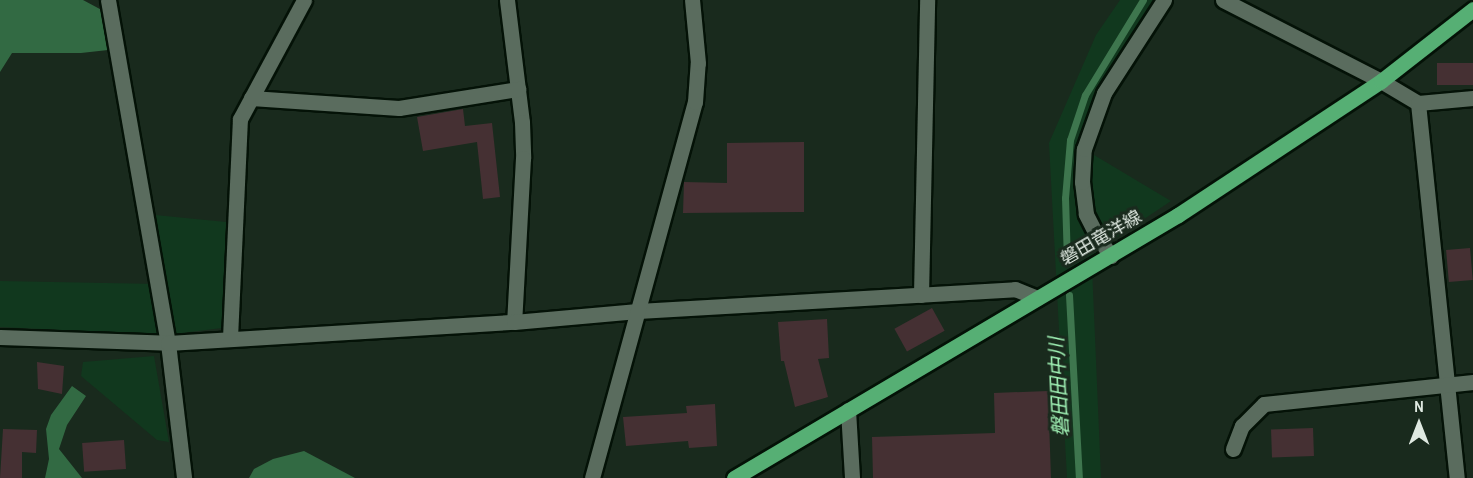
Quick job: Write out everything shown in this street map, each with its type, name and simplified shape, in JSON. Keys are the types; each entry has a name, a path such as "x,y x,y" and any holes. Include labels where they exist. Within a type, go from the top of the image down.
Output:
{"main road":[{"name":"磐田竜洋線","path":"734,478 1178,215 1381,81 1473,9"}],"street":[{"path":"108,0 168,343 184,478"},
{"path":"230,339 240,118 304,0"},
{"path":"507,0 518,89 523,158 514,322"},
{"path":"592,478 695,102 698,63 692,0"},
{"path":"921,295 927,0"},
{"path":"1110,256 1096,236 1086,214 1082,182 1084,149 1104,93 1164,0"},
{"path":"1223,0 1381,81 1418,104 1473,98"},
{"path":"251,98 311,104 399,108 518,89"},
{"path":"1418,104 1457,478"},
{"path":"0,337 168,343 514,322 638,311 1015,289 1037,298"},
{"path":"1233,449 1242,426 1264,404 1473,382"},
{"path":"848,410 852,478"}],"green space":[{"path":"0,0 83,0 111,15 117,49 81,53 12,53 0,72"},
{"path":"1120,0 1162,0 1125,61 1076,163 1078,213 1101,243 1091,224 1084,149 1171,201 1104,246 1092,267 1101,478 1067,478 1049,143 1096,35"},
{"path":"145,214 226,222 222,328 166,335 0,327 0,281 157,284"},
{"path":"154,356 169,442 157,440 81,376 83,362"},
{"path":"72,386 86,396 67,425 59,449 82,478 45,478 49,459 46,429 51,415"},
{"path":"304,451 355,478 249,478 254,469 273,459"}],"building":[{"path":"1437,63 1473,63 1473,85 1437,85"},
{"path":"463,109 465,126 492,123 500,197 483,199 477,142 423,151 417,117"},
{"path":"804,142 804,212 683,213 684,182 727,183 727,143"},
{"path":"1470,248 1473,280 1449,282 1446,250"},
{"path":"932,308 945,331 907,352 894,329"},
{"path":"827,319 829,358 818,359 828,397 795,407 784,361 781,361 778,322"},
{"path":"37,362 64,366 62,394 38,389"},
{"path":"1048,391 1051,478 873,478 872,437 995,433 994,393"},
{"path":"715,404 717,446 689,448 688,441 626,446 623,417 687,413 686,406"},
{"path":"1313,428 1314,456 1272,457 1271,429"},
{"path":"3,429 37,430 36,453 22,452 22,478 0,478"},
{"path":"124,440 126,469 84,472 82,443"}],"waterway":[{"name":"磐田田中川","path":"1067,261 1065,198 1070,140 1085,95 1143,0"},
{"name":"磐田田中川","path":"1069,295 1079,478"}]}
